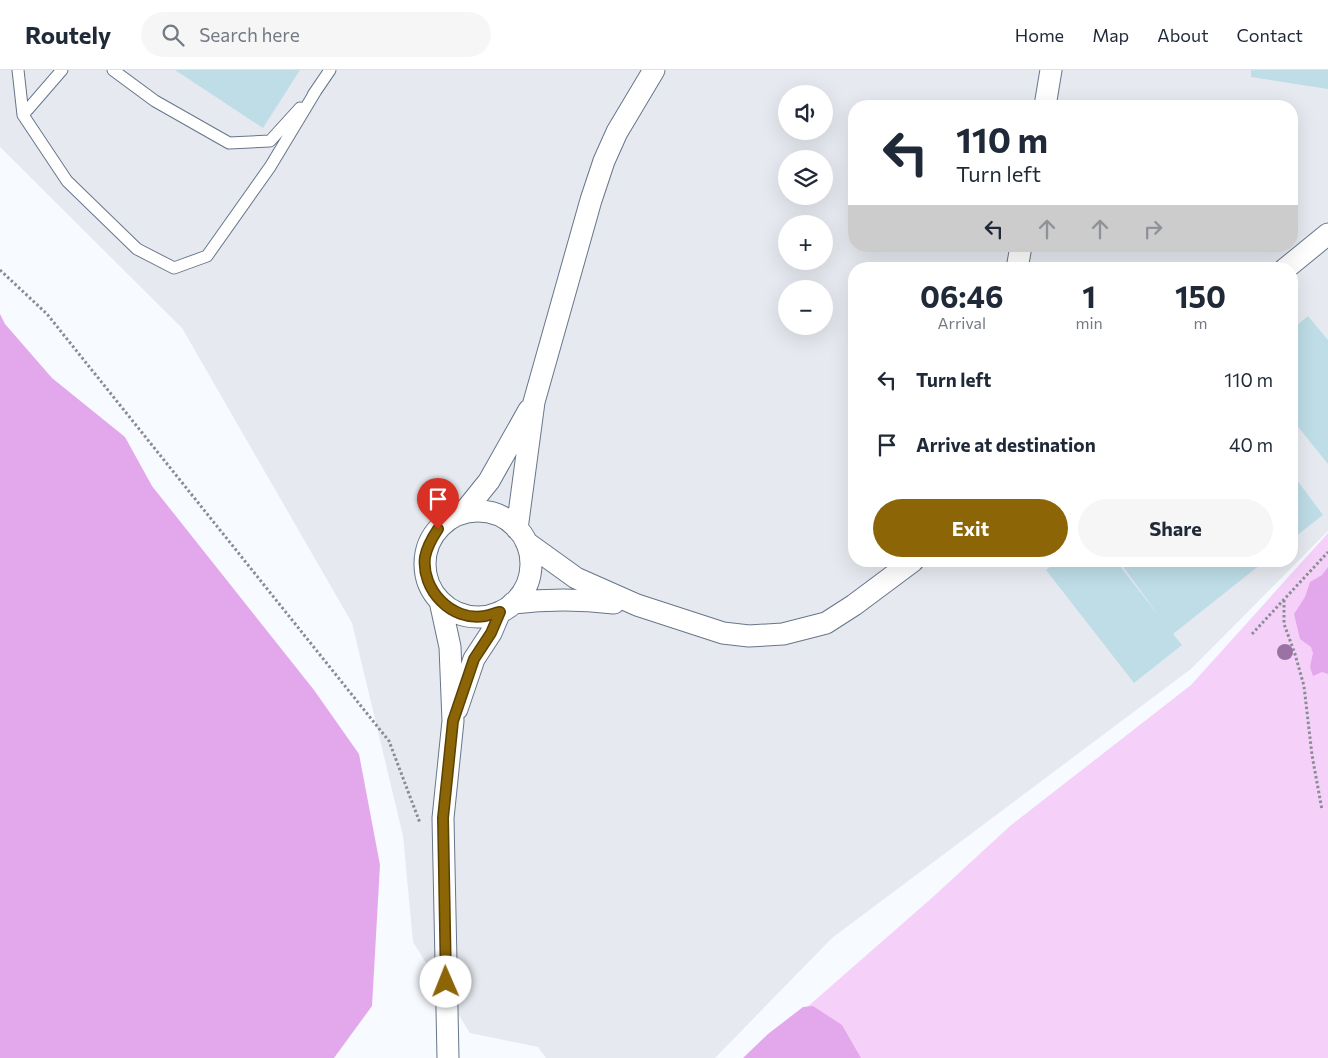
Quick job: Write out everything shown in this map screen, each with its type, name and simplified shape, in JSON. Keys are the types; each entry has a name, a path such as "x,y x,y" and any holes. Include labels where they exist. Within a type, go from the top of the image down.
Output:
{"street":[{"path":"453,721 474,659 507,607 523,592 529,578 531,564 522,535 534,402 604,161 617,132 654,70"},
{"path":"1046,100 1051,70"},
{"path":"1294,262 1328,234"},
{"path":"464,512 489,481 534,402"},
{"path":"448,1058 443,818 453,721 450,647 440,601 427,580 425,565 427,549 438,529 450,519 464,512 479,511 493,513 506,519 522,535 576,578 636,605 722,633 763,637 826,623 854,605 905,567"},
{"path":"440,601 453,610 469,616 485,616 507,607 541,600 584,599 636,605"}],"lane":[{"path":"18,70 23,116 67,181 137,249 174,268 207,256 270,167 330,70"},
{"path":"23,116 62,70"},
{"path":"113,70 155,101 229,143 270,141 318,89"}],"path":[{"path":"0,270 47,314 389,741 423,832"},
{"path":"1252,634 1328,552"},
{"path":"1284,600 1284,624 1304,686 1312,755 1322,810"}],"shaded area":[{"path":"0,70 1328,70 1328,531 1298,561 1298,262 848,262 848,567 1292,567 1191,669 832,938 715,1058 546,1058 538,1047 470,1033 413,942 403,836 352,623 182,328 0,147"},
{"path":"0,314 5,324 52,378 125,437 152,486 314,690 359,754 380,865 372,1006 334,1058 0,1058"},
{"path":"1328,533 1328,1058 749,1058 934,896 1010,826 1191,685"},
{"path":"1328,567 1328,674 1322,672 1313,676 1310,667 1313,653 1311,647 1300,639 1294,614 1305,597 1310,582 1322,575"},
{"path":"813,1006 842,1025 861,1058 743,1058 768,1034 803,1007"}],"building":[{"path":"175,70 300,70 263,128"},
{"path":"1251,70 1328,70 1328,89 1251,77"},
{"path":"1308,316 1328,340 1328,464 1298,427 1298,324"},
{"path":"1298,481 1323,515 1298,535"},
{"path":"1050,567 1121,567 1159,616 1123,567 1257,567 1173,634 1182,645 1134,683 1046,570"}],"route":[{"path":"438,529 429,542 425,557 427,580 440,601 453,610 469,616 485,616 500,612 491,633 474,659 453,721 443,818 446,982"}]}
